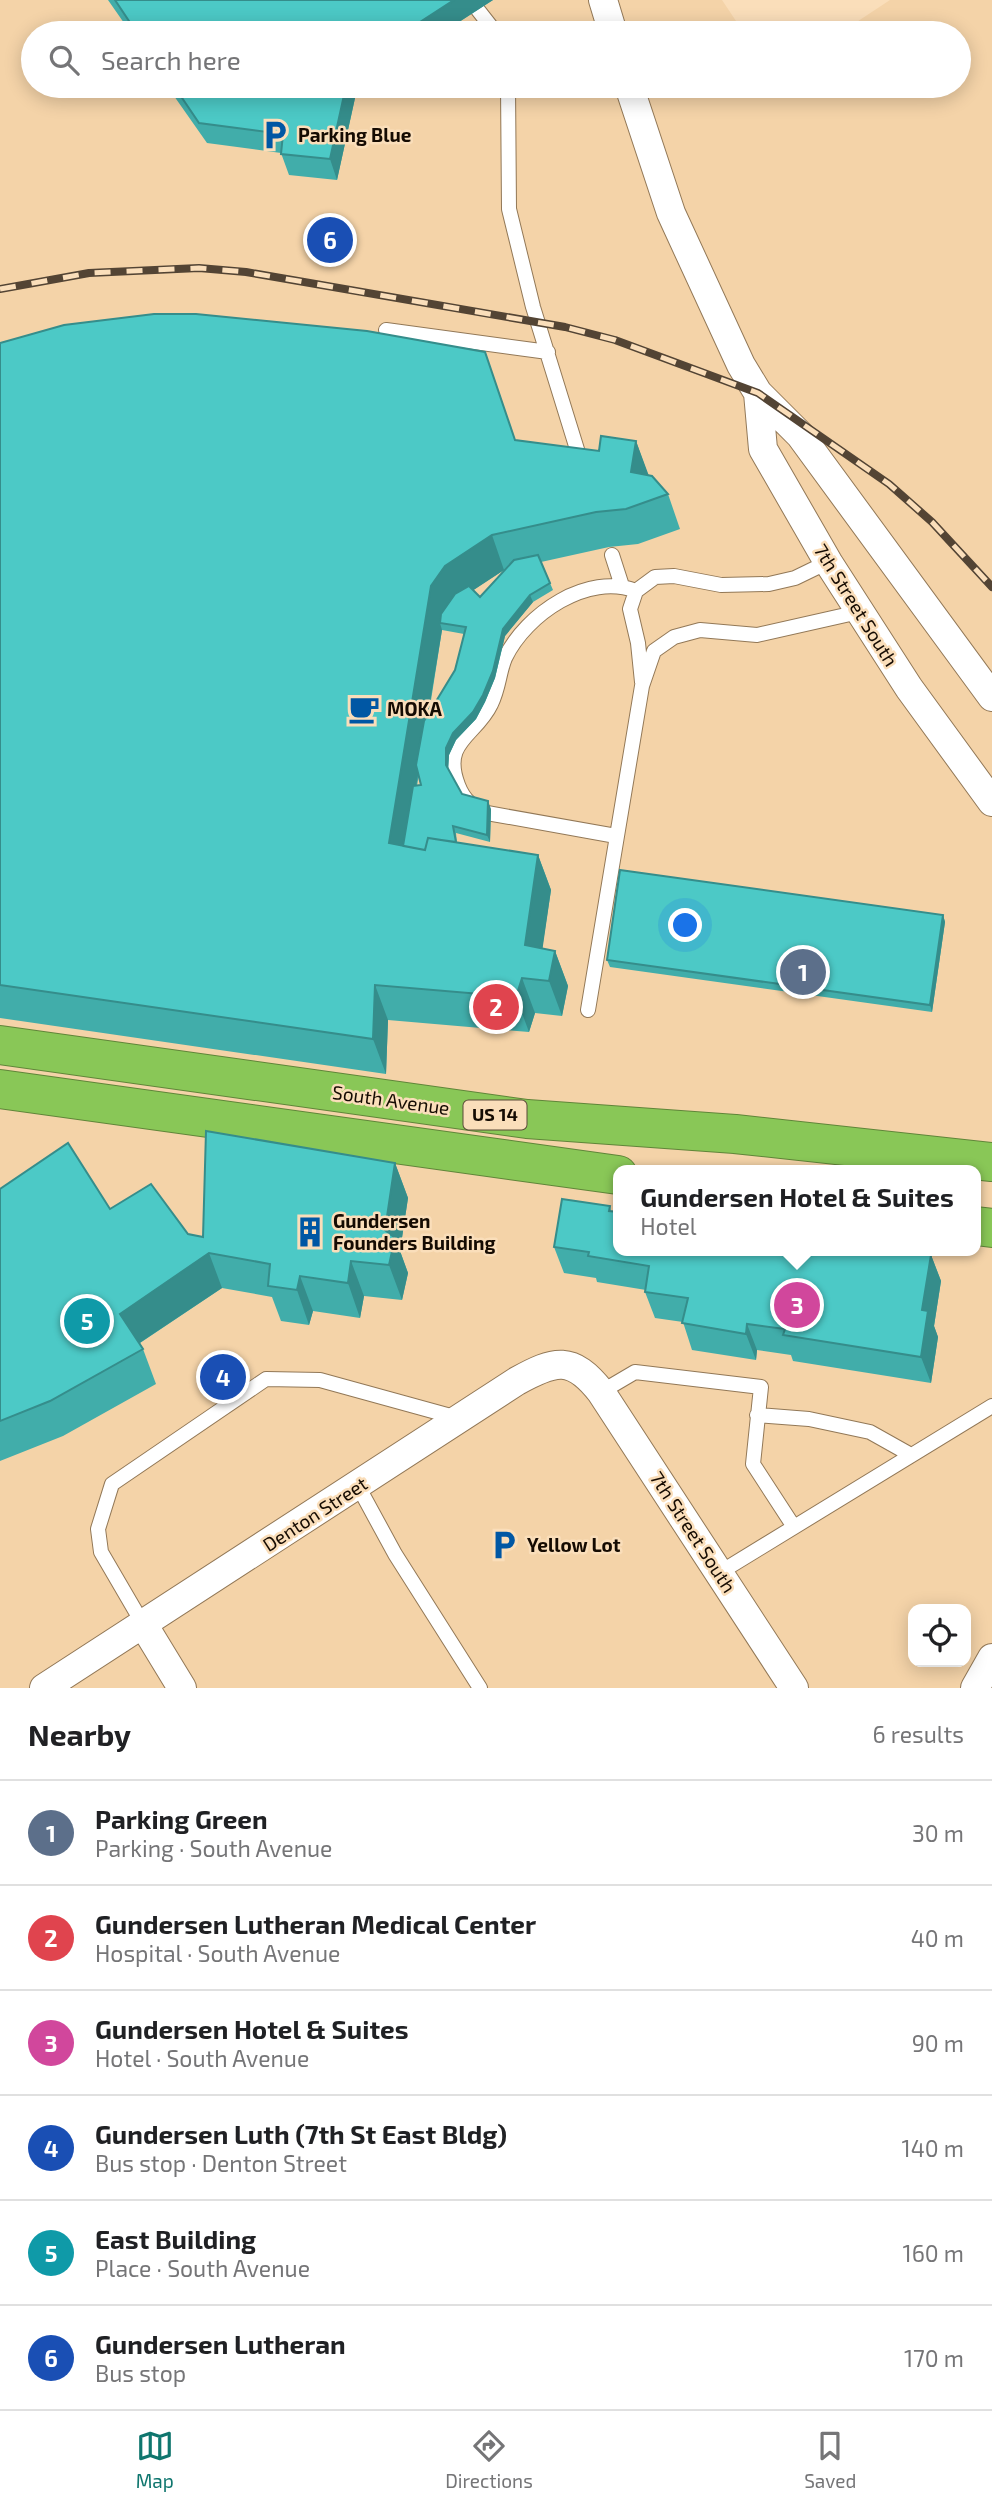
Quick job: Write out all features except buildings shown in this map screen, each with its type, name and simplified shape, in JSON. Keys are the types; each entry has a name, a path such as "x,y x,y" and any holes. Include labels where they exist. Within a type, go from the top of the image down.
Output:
{"highway":[{"name":"South Avenue","path":"0,1045 527,1119 760,1136 992,1162"},
{"name":"US 14","path":"0,1089 613,1174"}],"street":[{"path":"603,0 609,21"},
{"name":"7th Street South","path":"633,98 671,213 741,365 758,393 800,435 992,697"},
{"name":"7th Street South","path":"758,393 763,449 859,612 909,688 992,802"},
{"name":"Denton Street","path":"44,1688 459,1419 549,1365 563,1363 595,1384"},
{"name":"7th Street South","path":"595,1384 794,1688"},
{"path":"143,1624 182,1688"},
{"path":"975,1688 992,1658"}],"lane":[{"path":"478,10 487,21"},
{"path":"508,98 509,208 533,307 580,459"},
{"path":"386,330 548,352"},
{"path":"612,555 629,589 629,609 638,643 642,687"},
{"path":"616,836 487,813 473,807 462,794 452,761 456,747 490,707 501,684 504,660 527,627 571,595 598,587 629,589 655,577 674,576 721,585 769,584 795,578 828,562"},
{"path":"588,1010 642,687 654,651 674,637 700,630 757,635 859,612"},
{"path":"595,1384 635,1372 761,1387 754,1464 794,1527"},
{"path":"143,1624 102,1552 99,1529 112,1485 266,1380 320,1380 459,1419"},
{"path":"719,1573 992,1406"},
{"path":"757,1415 809,1419 870,1432 911,1455"},
{"path":"358,1486 395,1554 481,1688"}],"shaded area":[{"path":"0,0 722,0 736,21 21,21 21,98 971,98 971,21 858,21 890,0 992,0 992,1688 0,1688"}],"railway":[{"path":"0,289 89,273 199,268 246,272 565,327 615,340 758,393 889,484 932,522 992,587"}],"place":[{"name":"Parking Blue","path":"275,135"},
{"name":"Gundersen Lutheran","path":"330,240"},
{"name":"MOKA","path":"364,709"},
{"name":"Parking Green","path":"803,972"},
{"name":"Gundersen Lutheran Medical Center","path":"496,1007"},
{"name":"Gundersen Founders Building","path":"310,1232"},
{"name":"Gundersen Hotel & Suites","path":"797,1305"},
{"name":"East Building","path":"87,1321"},
{"name":"Gundersen Luth (7th St East Bldg)","path":"223,1377"},
{"name":"Yellow Lot","path":"504,1545"}]}
